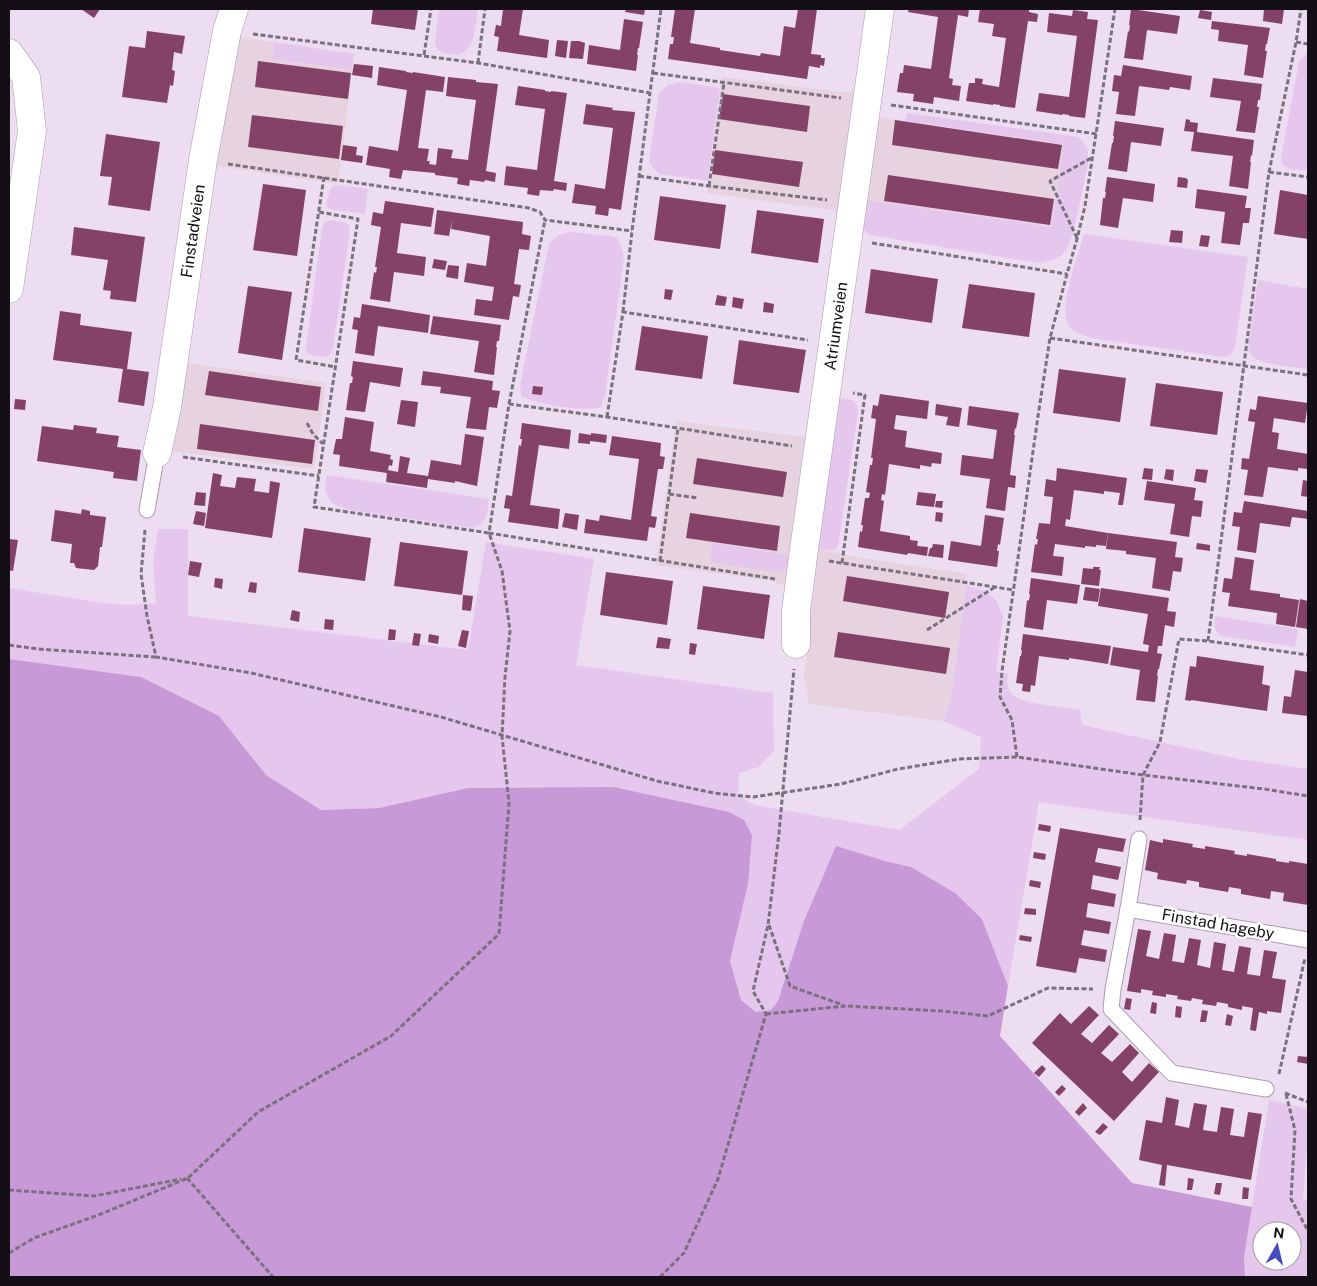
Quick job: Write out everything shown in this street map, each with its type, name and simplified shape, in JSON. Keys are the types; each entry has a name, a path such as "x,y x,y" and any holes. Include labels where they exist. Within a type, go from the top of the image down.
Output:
{"street":[{"name":"Atriumveien","path":"796,644 796,611 880,9"},
{"name":"Finstadveien","path":"157,453 167,407 203,160 230,20"},
{"path":"9,54 26,77 32,131 9,289"}],"lane":[{"path":"147,510 157,453"},
{"path":"1139,839 1111,1009 1172,1073 1266,1089"},
{"name":"Finstad hageby","path":"1128,909 1308,940"}],"path":[{"path":"424,55 431,9"},
{"path":"478,63 485,9"},
{"path":"607,417 623,312 661,9"},
{"path":"1017,756 1012,720 1000,697 1002,671 1050,338 1085,206 1116,9"},
{"path":"1208,641 1269,172 1301,9"},
{"path":"230,20 650,93"},
{"path":"1296,42 1308,44"},
{"path":"709,186 724,83"},
{"path":"1078,238 1050,181 1093,158"},
{"path":"9,1253 34,1238 101,1214 188,1178 258,1112 391,1036 499,934 509,803 502,736 510,631 502,571 489,533 509,404 545,220 540,212 529,208 203,160"},
{"path":"1269,172 1308,177"},
{"path":"639,176 853,204"},
{"path":"324,177 296,360 336,367"},
{"path":"319,212 358,218 314,507 660,561 802,570 842,563 1014,590"},
{"path":"545,220 632,231"},
{"path":"848,239 1066,274"},
{"path":"623,312 834,344"},
{"path":"1050,338 1308,374"},
{"path":"827,389 865,395 842,563"},
{"path":"509,404 607,417 819,450"},
{"path":"307,423 313,434 324,445"},
{"path":"660,561 678,428"},
{"path":"157,453 319,476"},
{"path":"669,494 698,498"},
{"path":"147,510 141,574 147,616 156,657"},
{"path":"927,630 996,587"},
{"path":"1139,839 1143,775 1160,742 1179,640 1208,641 1308,655"},
{"path":"660,1277 684,1253 718,1179 766,1014 753,991 768,924 783,792 796,644"},
{"path":"9,646 156,657 261,675 441,718 657,781 714,793 753,797 841,784 898,769 959,760 1017,756 1143,775 1308,796"},
{"path":"768,924 790,986 846,1006"},
{"path":"1281,1080 1279,1073 1308,954"},
{"path":"766,1014 846,1006 942,1011 988,1016 1048,988 1113,990"},
{"path":"1284,1087 1295,1130 1291,1199 1308,1231"},
{"path":"9,1190 94,1196 188,1178"},
{"path":"188,1178 273,1277"}],"shaded area":[{"path":"439,9 478,9 473,38 470,46 465,51 458,54 449,54 437,50 435,42"},
{"path":"232,36 274,42 272,59 352,70 338,184 211,165"},
{"path":"274,42 354,54 352,70 272,59"},
{"path":"1308,52 1308,168 1304,171 1290,169 1282,164 1281,158 1299,62"},
{"path":"722,77 841,92 858,91 842,219 833,210 707,193"},
{"path":"681,82 720,88 708,181 659,174 652,167 649,160 659,94 667,85"},
{"path":"907,113 1078,137 1088,151 1088,164 1073,234 1062,255 1052,260 1038,263 869,235 863,229 864,200 1052,227 1064,144 905,121"},
{"path":"876,117 1065,144 1052,227 864,200"},
{"path":"336,185 368,189 365,214 329,209 326,206 330,189"},
{"path":"331,220 344,222 349,225 350,231 333,347 327,357 314,356 307,353 306,347 322,228 325,222"},
{"path":"571,232 617,238 624,257 605,396 600,408 571,408 530,400 522,397 520,385 549,244 559,235"},
{"path":"1084,234 1248,257 1235,348 1230,355 1223,357 1091,338 1072,329 1068,324 1066,316 1067,293"},
{"path":"1258,280 1308,289 1308,369 1269,363 1251,355 1248,348"},
{"path":"182,362 326,383 314,469 169,451"},
{"path":"840,398 852,400 857,405 858,413 838,546 834,550 816,550 834,401"},
{"path":"676,421 805,437 785,586 773,581 656,565"},
{"path":"327,475 489,499 487,513 482,523 473,528 349,510 332,503 325,491"},
{"path":"158,529 188,529 188,616 468,650 486,542 594,559 576,665 773,693 774,751 759,767 739,773 738,794 754,805 899,830 979,769 981,737 943,721 950,704 966,585 992,596 997,602 1003,617 996,672 1008,674 1009,689 1017,698 1037,704 1080,710 1082,725 1239,759 1308,769 1308,840 1039,802 1008,986 982,919 911,867 885,861 782,990 778,1001 771,1010 756,1012 741,1000 730,961 748,884 468,788 379,808 321,810 266,775 219,716 141,677 9,659 9,588 103,603 128,605 156,603 153,563"},
{"path":"712,543 794,556 787,568 774,572 710,562"},
{"path":"818,549 856,557 967,574 950,704 943,721 809,704 804,676"},
{"path":"1215,616 1298,629 1295,647 1221,636 1215,627"},
{"path":"9,659 141,677 219,716 266,775 321,810 379,808 468,788 613,787 729,812 744,820 752,835 748,884 730,961 741,1000 756,1012 771,1010 778,1001 804,921 836,846 911,867 955,893 982,919 1008,986 1000,1036 1132,1183 1252,1207 1244,1257 1245,1277 9,1277"},
{"path":"1269,1100 1308,1109 1303,1199 1308,1201 1308,1277 1245,1277 1244,1257"}],"building":[{"path":"81,9 100,9 94,18"},
{"path":"373,9 418,9 415,30 371,24"},
{"path":"503,9 523,9 519,35 549,40 547,58 497,51 499,37 494,36 496,25 501,26"},
{"path":"626,9 645,9 644,15 625,12"},
{"path":"675,9 695,9 690,43 760,56 761,53 780,56 784,26 795,28 798,9 817,9 811,54 821,55 821,58 825,58 824,66 820,65 820,68 809,66 807,79 668,59 670,44 673,44 674,37 671,37"},
{"path":"909,9 969,9 968,17 958,15 949,78 953,79 952,85 961,86 959,101 934,97 933,104 913,101 914,94 897,92 900,73 903,73 904,65 931,69 938,17 908,12"},
{"path":"980,9 1021,9 1038,14 1037,22 1028,21 1015,108 966,101 969,83 975,83 975,78 983,79 982,84 999,87 1006,38 992,36 994,24 978,22"},
{"path":"1131,9 1180,16 1177,34 1147,30 1143,60 1124,58"},
{"path":"1264,9 1284,9 1282,24 1263,21"},
{"path":"1073,10 1088,12 1087,19 1098,20 1085,118 1036,111 1039,93 1069,97 1077,36 1047,32 1049,13 1072,16"},
{"path":"1200,10 1212,12 1211,20 1198,18"},
{"path":"624,19 643,22 636,71 587,64 589,45 620,50"},
{"path":"1212,21 1270,28 1265,51 1267,51 1263,78 1244,75 1248,45 1218,41 1219,30 1211,29"},
{"path":"147,31 185,36 182,54 174,52 172,70 175,71 173,86 170,85 167,103 122,97 129,46 145,48"},
{"path":"557,40 568,41 566,58 555,56"},
{"path":"571,41 585,43 583,59 569,58"},
{"path":"258,61 351,73 348,99 255,87"},
{"path":"354,64 373,66 372,78 352,75"},
{"path":"1123,65 1192,76 1190,90 1170,87 1169,90 1139,86 1135,116 1116,114 1119,92 1112,91 1114,75 1121,76"},
{"path":"379,67 445,77 443,92 426,90 418,148 429,149 427,161 430,161 429,164 436,165 438,148 453,150 451,158 468,160 476,100 446,96 448,77 498,84 486,171 496,173 495,182 470,180 469,186 457,184 458,178 435,175 435,173 403,170 401,179 389,177 390,169 366,165 369,146 398,151 407,90 377,85"},
{"path":"1213,78 1262,84 1257,107 1259,107 1255,133 1236,131 1241,101 1210,97"},
{"path":"518,86 567,93 554,181 567,183 566,191 554,189 553,191 540,190 539,196 527,194 528,188 504,185 506,166 537,170 545,109 515,105"},
{"path":"723,94 810,106 807,132 719,119"},
{"path":"586,104 613,108 612,110 635,112 621,210 609,208 608,216 595,214 596,206 572,203 575,184 605,189 613,128 583,124"},
{"path":"252,115 343,126 339,159 248,147"},
{"path":"1186,119 1190,120 1190,122 1198,123 1197,132 1254,140 1248,189 1229,186 1233,156 1191,151 1194,132 1184,131"},
{"path":"895,120 1062,145 1058,169 892,145"},
{"path":"1115,121 1164,128 1161,146 1131,142 1127,172 1108,169"},
{"path":"106,134 160,142 150,211 108,205 112,177 100,176"},
{"path":"343,145 357,147 356,155 363,156 362,163 341,160"},
{"path":"715,150 803,162 799,187 712,174"},
{"path":"888,175 1054,199 1050,225 884,201"},
{"path":"1107,177 1155,184 1153,202 1123,198 1118,228 1100,225"},
{"path":"1178,177 1188,180 1187,188 1177,187"},
{"path":"263,184 306,190 297,256 253,250"},
{"path":"1197,189 1247,196 1245,208 1251,208 1249,223 1243,223 1240,245 1221,243 1225,212 1195,208"},
{"path":"1280,190 1308,195 1308,239 1274,234"},
{"path":"660,196 726,205 720,249 654,240"},
{"path":"385,201 434,208 431,227 401,223 397,253 426,257 424,276 394,272 390,302 370,299 374,272 376,273 377,267 375,267 381,227 371,225 373,212 383,214"},
{"path":"437,210 523,222 522,234 531,236 529,250 519,249 514,284 521,285 519,297 513,296 509,320 474,315 476,299 492,301 494,287 464,282 467,263 486,266 490,236 451,229 452,220 449,236 434,234"},
{"path":"757,210 824,219 818,263 751,253"},
{"path":"74,227 145,237 136,302 110,299 111,291 103,290 108,260 71,255"},
{"path":"1171,230 1183,231 1182,243 1169,242"},
{"path":"1201,235 1210,236 1208,247 1199,246"},
{"path":"434,259 447,261 445,270 432,268"},
{"path":"448,265 459,266 458,279 446,277"},
{"path":"871,269 938,279 932,323 865,313"},
{"path":"969,284 1035,293 1029,337 962,328"},
{"path":"248,286 292,292 282,360 238,353"},
{"path":"665,289 673,290 671,300 664,299"},
{"path":"717,295 727,297 725,306 715,305"},
{"path":"733,297 744,299 742,309 732,307"},
{"path":"764,302 774,304 773,313 763,312"},
{"path":"362,304 430,315 428,333 378,326 374,356 355,353 358,330 352,329 354,317 360,318"},
{"path":"60,311 81,314 80,325 132,332 127,369 149,372 144,406 118,402 123,369 53,360"},
{"path":"433,316 501,325 499,341 497,341 496,347 494,375 474,372 479,341 430,334"},
{"path":"642,326 708,336 702,379 635,370"},
{"path":"739,340 806,350 799,393 733,384"},
{"path":"353,361 403,368 400,387 370,382 365,412 346,410 350,383 352,383 353,377 351,376"},
{"path":"1059,369 1126,378 1120,422 1053,413"},
{"path":"209,371 321,387 318,411 205,395"},
{"path":"423,371 493,381 492,390 500,391 497,408 489,407 486,430 466,428 471,397 440,393 441,387 421,385"},
{"path":"1156,383 1223,392 1217,435 1150,426"},
{"path":"533,386 543,387 542,395 532,394"},
{"path":"880,394 929,401 927,419 896,415 894,429 907,431 905,447 942,453 941,464 932,463 931,467 920,465 920,469 889,464 885,495 882,494 881,500 884,501 880,531 910,536 910,540 918,541 917,546 928,547 927,556 908,553 907,555 858,547 860,531 862,532 863,525 861,525 865,498 869,498 870,493 866,492 870,465 872,465 873,458 871,458 876,419 871,418 873,405 878,406"},
{"path":"1258,396 1308,403 1305,423 1274,418 1272,432 1279,433 1277,449 1308,454 1308,469 1298,468 1298,471 1268,467 1263,497 1244,495 1248,470 1241,469 1242,458 1249,459 1255,422 1248,421 1250,409 1256,410"},
{"path":"15,399 26,400 25,410 14,409"},
{"path":"401,400 418,402 415,427 397,424"},
{"path":"936,404 962,408 959,427 946,425 948,417 935,415"},
{"path":"969,406 1019,413 1015,428 1010,475 1016,476 1015,488 1008,487 1005,511 986,508 990,479 960,475 962,455 993,459 997,430 967,425"},
{"path":"345,417 374,422 370,451 391,455 390,459 393,460 392,466 389,465 388,470 398,472 400,456 410,458 407,473 428,476 431,460 461,465 465,434 484,437 477,486 455,481 455,483 428,479 427,488 386,482 387,473 339,466 340,455 333,454 336,439 342,439"},
{"path":"522,423 571,430 569,449 539,445 530,505 560,509 558,529 508,522 510,509 504,508 506,495 512,496 519,445 521,446 522,439 520,439"},
{"path":"200,424 315,440 312,464 197,449"},
{"path":"74,425 97,428 96,433 119,436 117,447 141,450 137,481 113,478 114,472 37,461 42,426 73,430"},
{"path":"579,433 607,435 606,443 590,441 590,444 578,443"},
{"path":"612,436 661,443 660,456 665,457 663,469 658,469 651,516 657,517 655,528 649,527 647,541 584,533 586,519 599,521 600,515 631,520 639,459 609,455"},
{"path":"697,458 787,472 783,497 693,484"},
{"path":"1057,468 1127,478 1123,505 1118,505 1120,493 1104,491 1104,494 1074,490 1070,520 1066,519 1065,526 1108,533 1106,546 1085,546 1085,548 1055,544 1053,556 1064,557 1062,576 1031,572 1035,544 1037,545 1038,539 1036,539 1039,523 1050,524 1053,497 1044,496 1046,479 1056,481"},
{"path":"1144,468 1153,469 1152,480 1142,479"},
{"path":"1166,469 1174,470 1173,481 1164,479"},
{"path":"1196,469 1208,470 1206,483 1194,481"},
{"path":"213,473 222,475 220,486 235,488 237,477 256,479 254,491 269,493 270,481 280,483 272,538 205,528"},
{"path":"1303,480 1308,481 1308,497 1301,496"},
{"path":"1147,481 1196,488 1194,500 1203,501 1201,517 1192,516 1189,537 1170,534 1175,504 1144,500"},
{"path":"196,492 206,493 205,506 194,505"},
{"path":"918,492 936,494 934,507 916,505"},
{"path":"936,501 943,501 942,508 935,507"},
{"path":"1244,501 1308,511 1308,519 1292,517 1290,527 1260,523 1256,553 1237,550 1240,527 1232,526 1234,512 1242,513"},
{"path":"82,509 90,511 90,515 106,517 98,566 94,570 76,568 74,563 70,563 72,544 51,541 55,510 81,514"},
{"path":"196,511 206,513 204,526 193,524"},
{"path":"936,512 943,513 942,522 935,521"},
{"path":"565,513 579,515 577,530 562,527"},
{"path":"690,513 780,526 777,551 686,538"},
{"path":"985,515 1004,518 1000,545 998,544 997,551 999,551 997,567 948,560 951,541 981,546"},
{"path":"304,528 371,538 365,581 298,572"},
{"path":"1108,533 1177,542 1175,557 1183,558 1181,572 1173,571 1170,591 1152,588 1156,558 1126,554 1126,551 1106,549"},
{"path":"9,539 18,540 13,571 9,570"},
{"path":"400,542 468,551 462,595 394,586"},
{"path":"1197,543 1210,545 1210,551 1196,549"},
{"path":"933,544 944,545 943,558 928,556"},
{"path":"1235,557 1254,560 1250,590 1280,594 1280,597 1299,600 1295,627 1276,624 1277,613 1228,606 1230,593 1222,592 1224,578 1232,579"},
{"path":"190,561 202,563 199,577 188,575"},
{"path":"1093,567 1100,567 1099,570 1101,570 1099,586 1081,584 1083,568 1093,569"},
{"path":"606,572 673,581 667,625 600,615"},
{"path":"847,576 949,592 945,618 843,601"},
{"path":"215,578 223,579 222,589 214,587"},
{"path":"1031,578 1080,585 1077,604 1047,600 1043,630 1024,627"},
{"path":"250,582 257,583 256,593 248,592"},
{"path":"703,586 770,595 764,639 697,629"},
{"path":"1086,587 1100,589 1098,602 1083,600"},
{"path":"1101,588 1169,598 1167,611 1176,612 1174,627 1165,625 1162,646 1158,646 1157,653 1162,654 1158,669 1155,702 1136,700 1140,670 1110,665 1113,647 1148,652 1149,645 1143,644 1148,614 1098,606"},
{"path":"463,595 473,596 471,611 462,610"},
{"path":"1300,599 1308,601 1308,629 1296,627"},
{"path":"292,610 300,612 299,622 290,620"},
{"path":"325,619 334,620 333,630 324,629"},
{"path":"389,629 396,630 395,640 388,640"},
{"path":"462,630 469,631 466,648 458,646"},
{"path":"838,632 950,648 946,674 834,657"},
{"path":"414,633 421,634 419,646 412,645"},
{"path":"429,634 439,636 438,644 428,642"},
{"path":"1023,634 1111,646 1108,664 1039,656 1035,686 1031,685 1030,692 1022,691 1023,684 1016,683"},
{"path":"658,637 671,639 669,649 656,648"},
{"path":"690,643 697,644 695,655 689,654"},
{"path":"1197,656 1264,666 1262,684 1270,686 1267,711 1185,700 1190,666 1196,667"},
{"path":"1295,670 1308,672 1308,716 1282,713 1284,696 1291,697"},
{"path":"1039,824 1051,826 1050,832 1038,830"},
{"path":"1060,828 1126,839 1123,852 1098,848 1095,862 1121,867 1118,880 1093,875 1091,889 1116,894 1114,907 1088,903 1086,917 1111,922 1109,934 1084,930 1081,945 1107,950 1105,962 1079,958 1076,973 1036,966"},
{"path":"1163,839 1193,844 1192,847 1205,849 1205,846 1235,851 1234,854 1247,856 1247,854 1276,859 1276,861 1308,864 1308,905 1283,901 1284,893 1271,891 1270,899 1241,894 1241,889 1229,887 1228,892 1199,887 1199,882 1187,880 1186,884 1157,879 1158,873 1145,870 1150,840 1163,843"},
{"path":"1034,852 1046,854 1045,860 1033,858"},
{"path":"1030,880 1041,882 1040,888 1029,886"},
{"path":"1025,908 1036,909 1036,915 1024,914"},
{"path":"1138,929 1151,931 1146,956 1159,959 1164,933 1176,935 1172,961 1184,963 1189,938 1201,940 1197,965 1210,968 1214,942 1226,944 1222,970 1234,972 1239,946 1251,948 1247,974 1260,976 1264,950 1277,952 1272,978 1286,980 1281,1013 1267,1011 1267,1014 1259,1012 1256,1031 1250,1030 1253,1008 1242,1006 1242,1010 1217,1002 1216,1006 1202,1004 1203,1000 1192,998 1191,1001 1177,999 1178,996 1166,994 1166,997 1152,995 1153,991 1141,989 1141,993 1127,991"},
{"path":"1020,935 1032,937 1031,942 1019,940"},
{"path":"1126,998 1132,999 1130,1010 1124,1009"},
{"path":"1152,1002 1157,1003 1156,1014 1150,1013"},
{"path":"1089,1006 1099,1015 1081,1034 1092,1043 1109,1025 1119,1034 1101,1053 1112,1062 1130,1044 1139,1053 1122,1072 1132,1082 1149,1063 1159,1072 1114,1121 1032,1043 1060,1013 1071,1024"},
{"path":"1176,1006 1182,1007 1181,1018 1175,1017"},
{"path":"1202,1010 1208,1011 1206,1022 1200,1022"},
{"path":"1227,1014 1233,1016 1231,1026 1225,1025"},
{"path":"1298,1056 1308,1057 1308,1064 1297,1062"},
{"path":"1042,1065 1046,1069 1039,1077 1034,1073"},
{"path":"1062,1085 1066,1089 1059,1096 1055,1092"},
{"path":"1166,1097 1179,1100 1175,1125 1189,1128 1194,1103 1207,1105 1203,1130 1217,1132 1221,1107 1234,1109 1230,1135 1244,1137 1248,1112 1262,1114 1251,1180 1167,1165 1165,1186 1159,1185 1162,1165 1139,1160 1146,1120 1162,1123"},
{"path":"1083,1103 1087,1108 1079,1116 1075,1112"},
{"path":"1103,1123 1108,1127 1100,1135 1095,1132"},
{"path":"1188,1178 1194,1179 1192,1190 1187,1190"},
{"path":"1216,1183 1222,1183 1220,1195 1214,1194"},
{"path":"1243,1187 1249,1188 1248,1199 1242,1199"}]}
